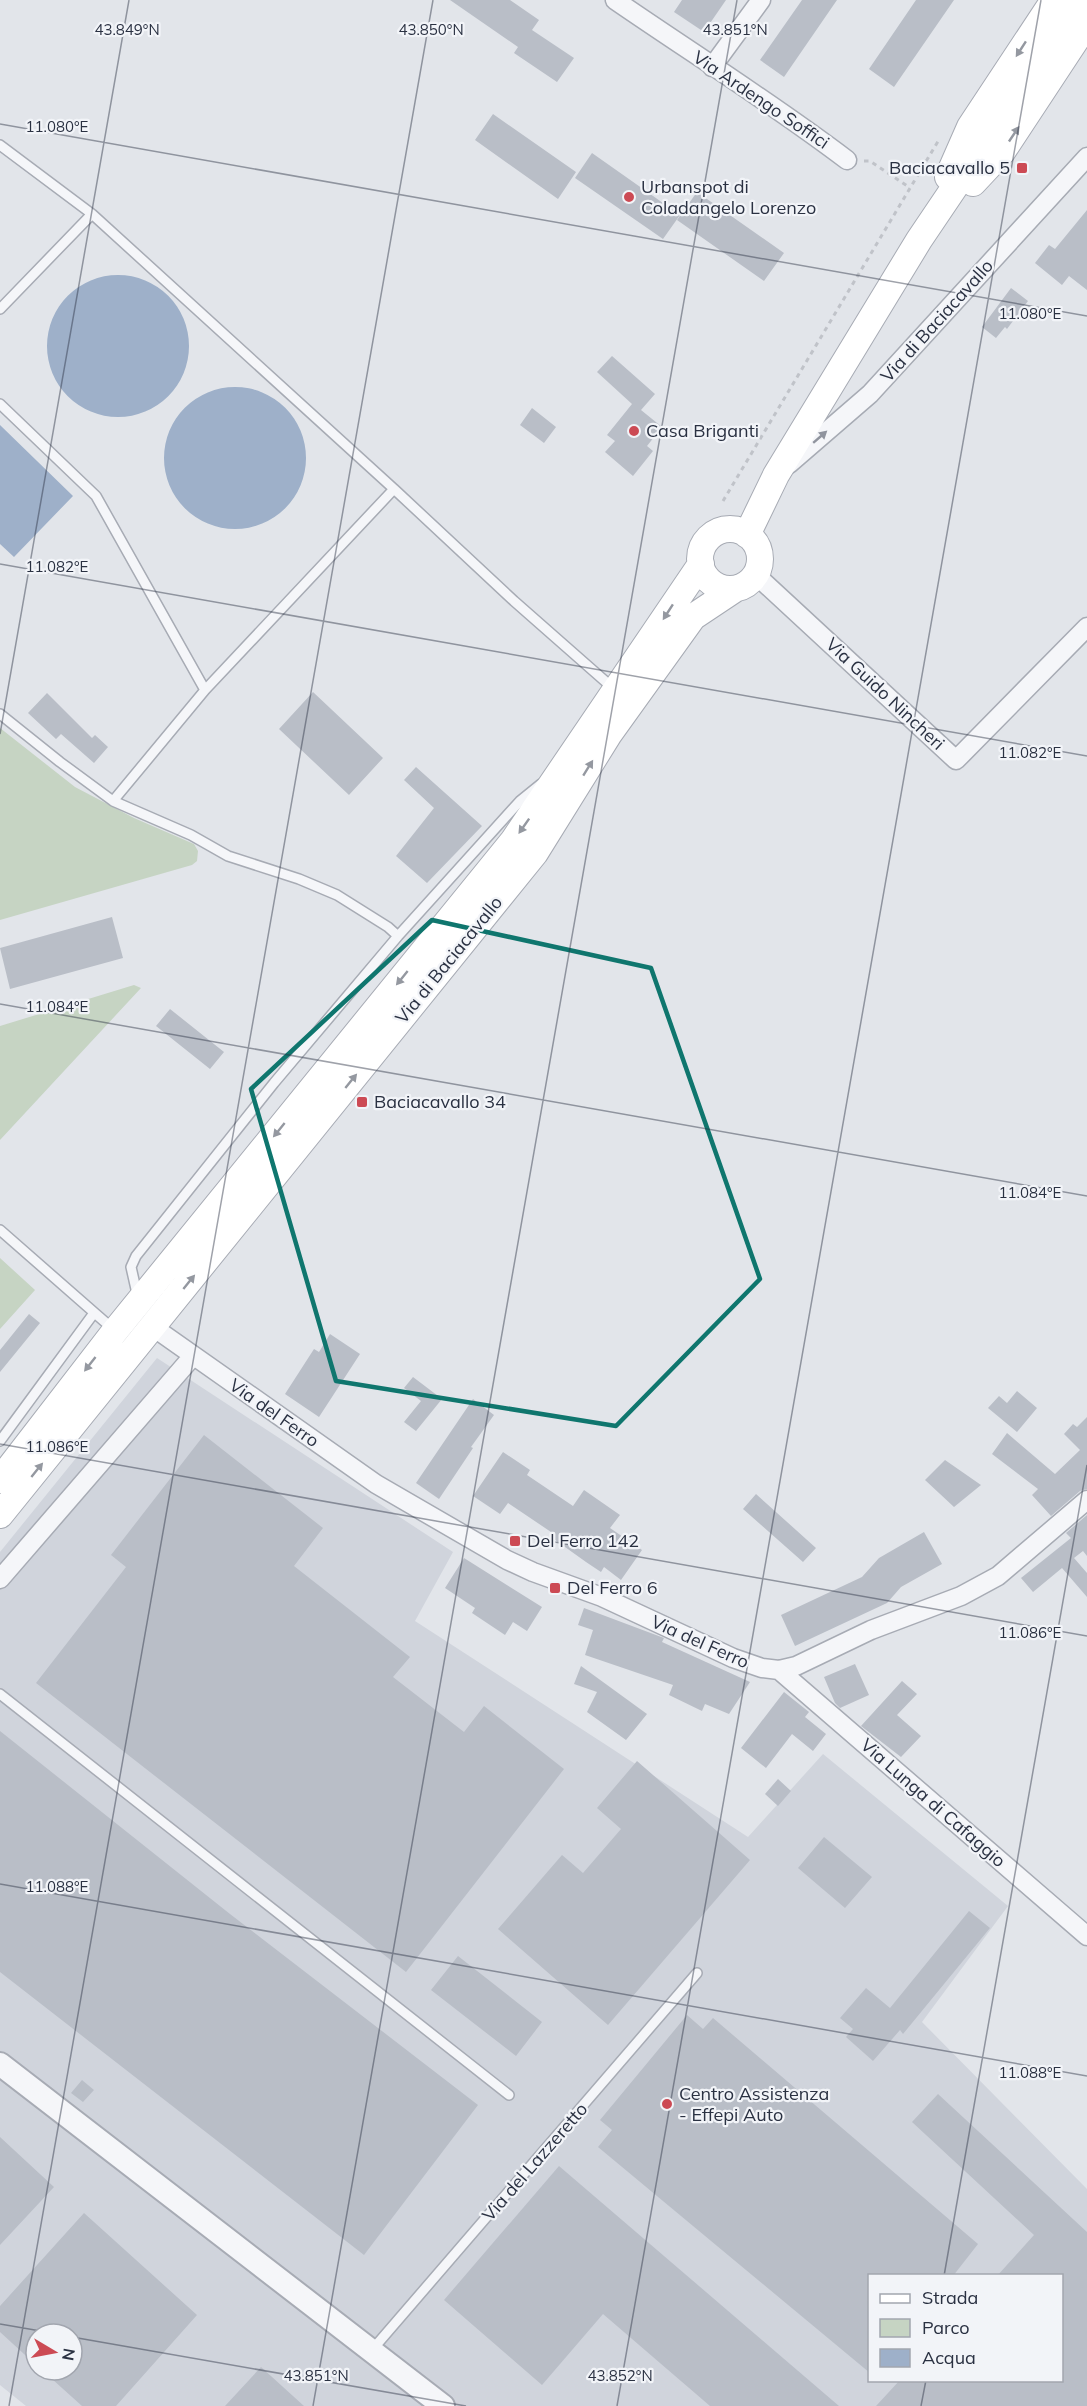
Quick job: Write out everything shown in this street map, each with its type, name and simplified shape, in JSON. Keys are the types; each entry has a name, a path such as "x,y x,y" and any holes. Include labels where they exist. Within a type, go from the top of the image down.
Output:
{"main road":[{"path":"919,240 970,127 1054,0"},
{"path":"919,240 1081,0"},
{"path":"919,240 1002,152 1087,23"},
{"name":"Via di Baciacavallo","path":"139,1301 513,841 701,564 702,549 708,540 726,530 738,530 747,535 776,475 919,240"},
{"path":"747,535 753,540 760,554 760,565 756,574"},
{"path":"701,564 704,574 712,583 722,588 735,589"},
{"name":"Via di Baciacavallo","path":"153,1328 535,853 609,734 693,617 735,589 745,586 756,574"},
{"path":"0,1480 139,1301"},
{"path":"0,1515 153,1328"}],"street":[{"name":"Via Ardengo Soffici","path":"615,0 712,68 803,127 847,160"},
{"path":"712,68 761,0"},
{"name":"Via di Baciacavallo","path":"776,475 870,394 1087,157"},
{"name":"Via Guido Nincheri","path":"756,574 956,760 1087,627"},
{"name":"Via del Ferro","path":"153,1328 376,1484 507,1560 602,1597 733,1658 779,1671"},
{"path":"0,1579 193,1356"},
{"path":"779,1671 796,1666 871,1630 961,1596 998,1576 1087,1500"},
{"name":"Via Lunga di Cafaggio","path":"779,1671 1087,1936"},
{"path":"0,2064 443,2406"}],"lane":[{"path":"0,145 92,214 615,691"},
{"path":"0,309 92,214"},
{"path":"0,404 96,496 205,690"},
{"path":"113,801 205,690 394,489"},
{"path":"0,714 113,801 191,835 228,856 299,879 337,895 388,927 398,936"},
{"path":"139,1301 131,1267 136,1256 274,1083 398,936 520,801 565,766"},
{"path":"0,1230 115,1330"},
{"path":"0,1441 94,1313"},
{"path":"0,1694 509,2095"},
{"name":"Via del Lazzeretto","path":"372,2350 697,1973"}],"path":[{"path":"723,501 940,138"},
{"path":"847,160 870,161 909,187"}],"highlighted area":[{"path":"432,920 651,968 760,1279 616,1426 336,1381 251,1089"}],"shaded area":[{"path":"157,1358 453,1552 415,1621 748,1837 823,1754 1008,1906 922,2022 1087,2189 1087,2406 26,2406 0,2385 0,1552"}],"green space":[{"path":"0,728 75,787 134,818 194,844 198,851 197,861 192,865 0,920"},
{"path":"134,985 141,988 0,1140 0,1026"},
{"path":"0,1258 35,1290 0,1329"}],"water":[{"path":"118,275 145,280 168,296 184,319 189,346 184,373 168,396 145,412 118,417 91,412 68,396 52,373 47,346 52,319 68,296 91,280"},
{"path":"235,387 262,392 285,408 301,431 306,458 301,485 285,508 262,524 235,529 208,524 185,508 169,485 164,458 169,431 185,408 208,392"},
{"path":"0,425 73,496 14,557 0,544"}],"building":[{"path":"450,0 510,0 539,20 532,30 574,58 557,82 514,53 518,47"},
{"path":"682,0 726,0 704,32 674,12"},
{"path":"802,0 837,0 784,77 760,60"},
{"path":"916,0 954,0 894,87 869,69"},
{"path":"493,114 576,172 558,199 475,140"},
{"path":"592,153 680,215 663,239 575,178"},
{"path":"697,192 784,253 764,281 677,220"},
{"path":"1087,210 1087,290 1069,276 1062,285 1035,263 1049,245 1055,249"},
{"path":"1011,288 1028,301 1007,329 1005,327 996,338 982,327"},
{"name":"Casa Briganti","path":"612,356 655,394 641,410 662,427 647,446 653,451 633,476 605,452 615,441 607,435 632,404 597,372"},
{"path":"532,408 556,427 544,443 520,425"},
{"path":"313,692 383,758 349,795 279,729"},
{"path":"47,693 92,738 95,735 108,747 94,763 61,734 56,739 28,713"},
{"path":"416,767 482,826 427,883 396,856 434,808 404,780"},
{"path":"112,917 123,958 10,989 0,948"},
{"path":"170,1009 224,1052 210,1069 156,1026"},
{"path":"29,1314 40,1323 0,1372 0,1350"},
{"path":"330,1334 360,1354 319,1417 285,1394 314,1349 319,1352"},
{"path":"413,1377 442,1399 416,1431 404,1422 421,1401 404,1388"},
{"path":"1017,1391 1037,1408 1017,1432 988,1408 999,1396 1007,1403"},
{"path":"473,1399 494,1415 439,1499 416,1483"},
{"path":"1087,1417 1087,1489 1080,1491 1051,1516 1032,1495 1038,1489 992,1454 1007,1433 1055,1474 1080,1450 1064,1434 1073,1424 1077,1427"},
{"path":"204,1435 323,1528 294,1566 410,1657 393,1677 464,1732 484,1706 564,1769 406,1972 36,1683 126,1567 111,1555"},
{"path":"503,1452 530,1470 527,1475 573,1506 584,1490 620,1515 610,1528 642,1550 621,1580 604,1567 601,1572 586,1562 551,1537 554,1534 508,1503 500,1514 473,1496"},
{"path":"945,1460 981,1485 954,1507 925,1480"},
{"path":"756,1494 816,1548 803,1562 743,1509"},
{"path":"1087,1515 1087,1556 1083,1551 1074,1558 1087,1573 1087,1597 1062,1568 1033,1592 1021,1578 1071,1538 1066,1533"},
{"path":"924,1532 942,1564 901,1587 887,1603 795,1646 781,1615 862,1577 879,1558"},
{"path":"464,1558 542,1607 527,1631 513,1622 505,1635 472,1613 475,1608 445,1588"},
{"path":"584,1608 664,1638 662,1642 750,1682 729,1714 705,1704 702,1711 669,1695 673,1685 585,1655 593,1630 578,1625"},
{"path":"855,1664 869,1695 840,1708 835,1703 824,1677"},
{"path":"581,1666 647,1714 626,1740 587,1712 597,1692 574,1684"},
{"path":"902,1681 917,1694 897,1715 921,1736 901,1757 861,1726"},
{"path":"784,1692 809,1712 805,1717 826,1734 813,1751 792,1734 766,1768 741,1748"},
{"path":"0,1731 230,1914 478,2105 364,2255 0,1972"},
{"path":"637,1761 750,1860 608,2025 498,1929 562,1855 583,1873 621,1829 597,1808"},
{"path":"778,1779 791,1791 778,1806 765,1794"},
{"path":"824,1837 872,1877 845,1908 798,1868"},
{"path":"969,1911 990,1928 903,2034 900,2030 873,2061 846,2037 853,2029 840,2018 866,1988 890,2008"},
{"path":"458,1956 542,2022 516,2056 431,1990"},
{"path":"687,2015 703,2029 713,2018 978,2244 955,2274 868,2274 868,2371 598,2147 612,2130 600,2120"},
{"path":"82,2080 94,2090 83,2102 71,2093"},
{"path":"938,2094 1087,2232 1087,2406 876,2406 898,2382 1063,2382 1063,2274 999,2274 1034,2235 912,2122"},
{"path":"0,2137 54,2187 0,2245"},
{"path":"559,2166 839,2406 710,2406 603,2314 542,2385 444,2300"},
{"path":"84,2213 197,2315 116,2406 82,2406 55,2382 84,2382 84,2322 24,2322 24,2354 0,2332 0,2306"},
{"path":"261,2367 304,2406 225,2406"}],"place":[{"name":"Baciacavallo 5","path":"1022,168"},
{"name":"Urbanspot di Coladangelo Lorenzo","path":"629,197"},
{"name":"Casa Briganti","path":"634,431"},
{"name":"Baciacavallo 34","path":"362,1102"},
{"name":"Del Ferro 142","path":"515,1541"},
{"name":"Del Ferro 6","path":"555,1588"},
{"name":"Centro Assistenza - Effepi Auto","path":"667,2104"}]}
